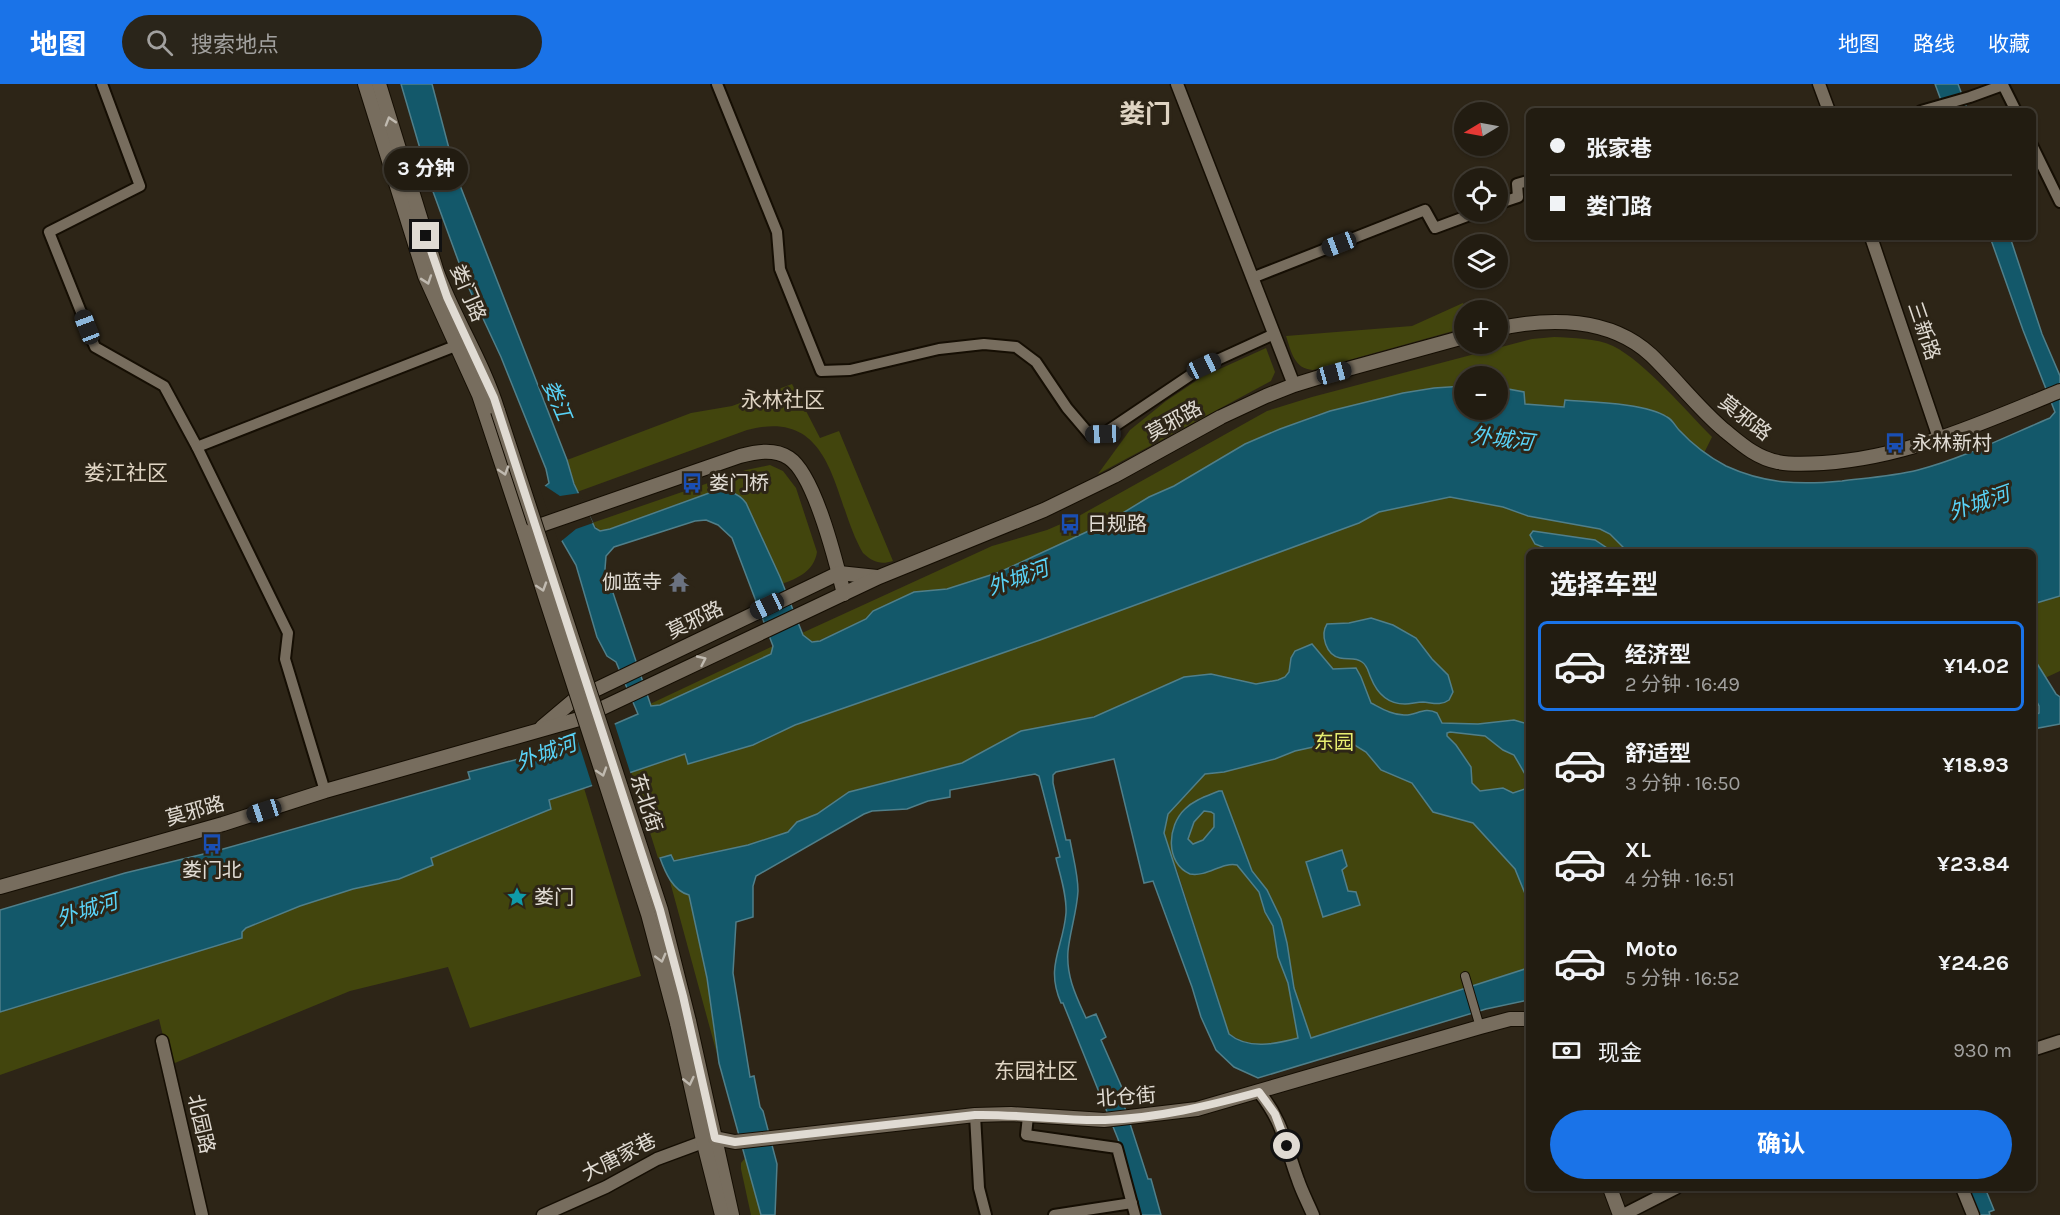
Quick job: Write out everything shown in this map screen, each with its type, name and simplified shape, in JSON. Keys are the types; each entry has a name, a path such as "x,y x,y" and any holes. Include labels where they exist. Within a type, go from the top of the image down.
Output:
{"main road":[{"name":"娄门路","path":"365,84 425,276 487,381 492,413"},
{"name":"娄门路","path":"379,84 437,272 463,343"},
{"name":"莫邪路","path":"1508,327 1528,324 1574,323 1606,328 1628,338 1650,354 1713,420 1750,451 1775,462 1809,464 1866,458 1939,438 2060,391"},
{"name":"莫邪路","path":"1,882 223,824 326,791 579,719 879,577 1044,510 1114,476 1221,417 1294,385 1454,341"},
{"name":"东北街","path":"492,413 660,910 709,1139 722,1215"},
{"path":"530,529 740,456 760,452 781,454 799,466 808,483 844,594"},
{"name":"莫邪路","path":"538,730 574,700 839,573 879,577"},
{"name":"北仓街","path":"709,1139 735,1142 975,1115 1104,1120 1197,1109 1259,1092 1478,1021 1526,1019"},
{"name":"东北街","path":"709,1139 732,1215"},
{"path":"1611,1191 1621,1215"}],"street":[{"path":"102,84 140,186 49,232 95,346 164,386 197,447 288,633 285,659 326,791"},
{"path":"717,84 777,232 780,268 821,371 850,370 939,349 984,344 1016,347 1036,362 1067,408 1090,435 1103,434 1204,366 1274,334"},
{"path":"1177,84 1294,385"},
{"path":"1819,84 1827,108"},
{"path":"1933,108 2003,85 2014,108"},
{"path":"2036,153 2060,202"},
{"path":"1508,200 1518,197 1517,184 1526,182"},
{"path":"1252,278 1425,210 1435,228 1454,221"},
{"name":"三新路","path":"1872,240 1939,438"},
{"path":"197,447 463,343"},
{"path":"1465,979 1478,1021"},
{"name":"北园路","path":"162,1041 202,1215"},
{"path":"2036,1049 2060,1041"},
{"path":"1259,1092 1280,1123 1298,1180 1313,1215"},
{"path":"975,1115 979,1188 986,1215"},
{"path":"1028,1116 1026,1135 1117,1148 1135,1215"},
{"name":"大唐家巷","path":"543,1215 606,1187 657,1159 709,1139"},
{"path":"1621,1215 1670,1191"},
{"path":"1963,1191 1973,1215"},
{"path":"1054,1215 1132,1203"}],"green space":[{"path":"1454,307 1454,331 1313,370 1297,363 1286,336 1412,326"},
{"path":"1554,337 1599,341 1625,353 1665,388 1712,437 1704,453 1678,429 1673,421 1660,413 1636,407 1564,400 1564,407 1524,404 1524,392 1508,389 1508,366 1454,366 1454,387 1403,393 1316,415 1245,444 1108,522 1000,572 968,584 927,591 873,611 866,619 818,641 809,641 802,633 992,546 1047,530 1077,517 1267,411 1475,354 1508,354 1508,345 1532,339"},
{"path":"1266,348 1275,372 1271,381 1098,474 1130,430 1166,401 1202,377"},
{"path":"792,384 820,438 839,431 893,561 877,562 863,553 827,463 815,444 798,432 776,426 747,430 577,492 567,460 691,413 732,406"},
{"path":"770,465 783,471 796,488 817,552 809,569 782,584 746,503 718,491 610,529 600,531 592,523 746,470"},
{"name":"东园","path":"1450,497 1503,507 1528,516 1600,529 1610,534 1625,549 1526,549 1526,969 1311,1039 1258,1045 1242,1041 1229,1034 1177,870 1110,711 1071,723 1048,725 1002,743 962,763 849,792 817,814 797,822 788,832 748,845 673,861 671,855 658,858 631,772 685,754 689,764 753,745 795,725 1040,640 1359,523 1379,512"},
{"path":"2060,596 2060,671 2045,678 2036,662 2036,603"},
{"path":"773,646 771,654 660,705 654,707 650,704"},
{"path":"584,788 641,976 470,1028 448,967 350,991 170,1065 159,1019 0,1075 0,1012 242,938 242,931 246,928 300,906 353,889 399,879 433,865 430,858 551,809 549,800"},
{"path":"669,878 679,890 689,894 707,978 717,1054"},
{"path":"746,1157 761,1215 751,1215 741,1169 741,1163"}],"water":[{"name":"外城河","path":"401,84 432,84 456,175 567,460 574,484 595,528 600,531 610,529 712,492 726,491 735,494 746,503 780,577 803,635 812,642 820,641 866,619 873,611 914,592 947,589 1000,572 1108,522 1245,444 1280,429 1330,411 1403,393 1434,388 1454,387 1454,420 1508,420 1508,389 1524,392 1525,404 1564,407 1565,400 1618,404 1658,412 1669,418 1695,445 1713,459 1740,472 1783,482 1827,482 1880,477 1918,470 1952,459 2050,418 2055,412 1991,240 2011,240 2042,334 2060,376 2060,596 2036,603 2036,549 1625,549 1610,534 1600,529 1528,516 1503,507 1450,497 1379,512 1359,523 1040,640 795,725 753,745 688,764 685,754 549,800 551,809 431,858 433,865 399,879 353,889 300,906 246,928 242,932 242,938 0,1012 0,910 125,873 216,851 470,779 468,772 557,749 638,714 616,662 607,656 597,637 576,565 562,541 543,488 549,483 546,469 501,357 466,282 431,186","holes":["706,520 718,525 732,538 773,646 771,654 660,705 651,706 605,569 606,556 614,547 695,521"]},
{"path":"1935,84 1958,84 1967,108 1944,108"},
{"path":"1533,531 1595,540 1608,549 1543,549 1535,544 1530,535"},
{"path":"1371,618 1393,625 1416,638 1448,675 1453,692 1449,700 1440,704 1393,702 1380,693 1367,667 1362,662 1340,658 1331,653 1324,639 1327,624 1349,623"},
{"path":"1312,644 1333,669 1356,668 1371,703 1391,713 1408,715 1428,710 1437,713 1442,723 1478,724 1514,720 1526,723 1526,778 1514,755 1503,750 1485,736 1450,732 1447,736 1471,767 1472,783 1480,791 1503,788 1513,793 1525,789 1526,786 1526,896 1515,869 1473,823 1433,812 1412,783 1381,770 1366,752 1353,744 1336,742 1295,751 1275,759 1224,772 1205,774 1168,814 1164,833 1229,1034 1253,1044 1272,1044 1298,1038 1288,983 1278,957 1273,926 1265,912 1259,892 1237,865 1190,874 1176,862 1173,853 1172,834 1179,816 1192,803 1219,791 1222,791 1252,871 1267,890 1281,919 1294,988 1311,1038 1526,969 1526,1000 1486,1009 1258,1078 1234,1067 1216,1050 1201,1017 1153,881 1144,883 1114,759 1056,772 1053,775 1053,783 1066,840 1070,840 1078,885 1068,951 1070,977 1086,1018 1096,1014 1106,1037 1101,1040 1126,1097 1122,1099 1148,1179 1151,1179 1161,1215 1136,1215 1118,1139 1056,990 1056,958 1064,926 1066,906 1056,858 1060,857 1039,776 1035,774 950,790 950,797 928,801 907,809 872,811 756,876 753,886 753,917 736,922 733,973 750,1077 754,1076 760,1107 777,1164 775,1215 761,1215 719,1063 707,978 689,895 678,890 674,885 660,858 671,855 674,861 748,845 788,832 797,822 817,814 849,792 962,763 1021,731 1094,717 1184,677 1211,674 1256,684 1278,680 1289,672 1291,658 1295,651","holes":["1204,811 1214,814 1214,827 1203,840 1193,844 1188,839 1194,822"]},
{"path":"2036,662 2060,697 2060,724 2036,728 2036,714 2039,713 2036,700"},
{"path":"1342,850 1347,866 1342,870 1348,891 1356,892 1360,905 1323,917 1306,862"},
{"path":"1970,1191 1986,1191 1994,1210 1989,1212 1990,1215 1980,1215"}],"pier":[{"path":"542,484 560,496 580,493 593,523 576,529 559,543 540,489"},
{"path":"614,722 631,775 593,788 577,738"}],"place":[{"name":"永林新村","path":"1895,443"},
{"name":"娄门桥","path":"692,483"},
{"name":"日规路","path":"1070,524"},
{"name":"伽蓝寺","path":"679,582"},
{"name":"娄门北","path":"212,844"},
{"name":"娄门","path":"517,897"}],"district":[{"name":"娄门","path":"1145,114"},
{"name":"永林社区","path":"783,400"},
{"name":"娄江社区","path":"126,473"},
{"name":"东园社区","path":"1036,1071"}],"route":[{"path":"426,236 447,297 494,398 660,910 674,958 715,1138 735,1142 975,1115 1011,1114 1059,1119 1104,1120 1133,1118 1197,1109 1259,1092 1280,1123 1287,1146"}],"water label":[{"name":"娄江","path":"557,400"}]}
